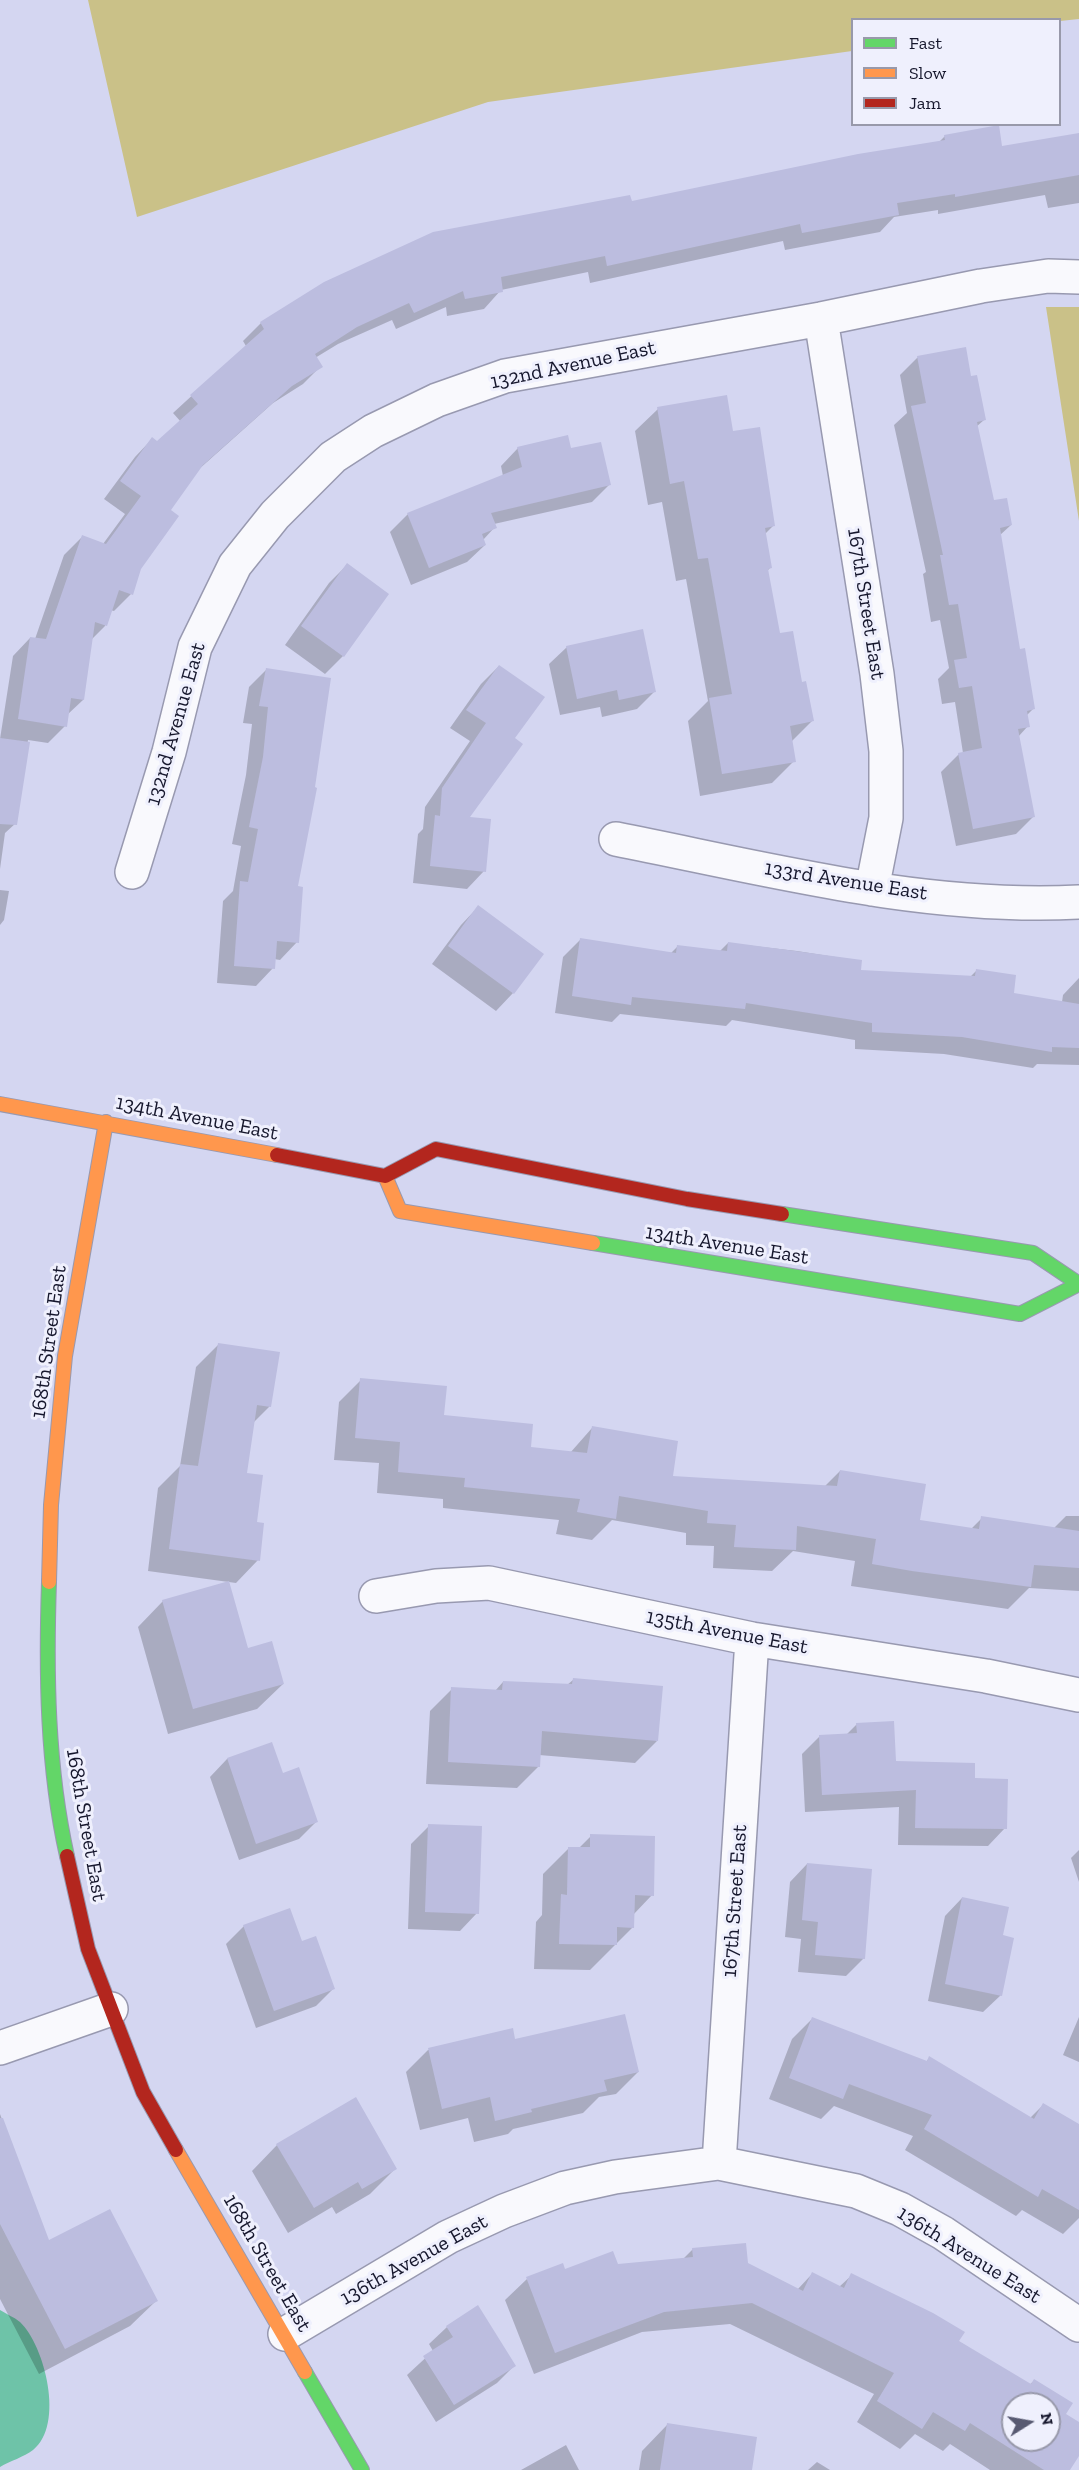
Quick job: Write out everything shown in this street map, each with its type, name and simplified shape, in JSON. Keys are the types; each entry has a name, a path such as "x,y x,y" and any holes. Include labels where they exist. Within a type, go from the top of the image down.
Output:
{"street":[{"name":"132nd Avenue East","path":"132,872 170,752 195,647 235,565 275,515 333,457 374,431 436,400 505,376 821,319 981,286 1048,276 1079,277"},
{"name":"167th Street East","path":"821,319 886,751 886,818 872,889"},
{"name":"133rd Avenue East","path":"616,839 872,889 1024,905 1079,902"},
{"name":"134th Avenue East","path":"0,1104 385,1176 436,1149 687,1199 1033,1253 1079,1284 1020,1314 400,1211 385,1176"},
{"name":"168th Street East","path":"106,1122 66,1356 51,1504 47,1641 50,1733 61,1830 88,1949 143,2092 362,2470"},
{"name":"135th Avenue East","path":"376,1596 436,1586 489,1583 752,1639 986,1676 1079,1695"},
{"name":"167th Street East","path":"719,2163 752,1639"},
{"path":"0,2048 111,2009"},
{"name":"136th Avenue East","path":"285,2334 448,2237 504,2211 575,2186 615,2177 719,2163 856,2191 900,2209 943,2233 1079,2325"}],"shaded area":[{"path":"88,0 1079,0 1079,19 1061,21 1061,18 851,18 851,51 488,102 137,217"},
{"path":"1046,307 1079,307 1079,521"},
{"path":"0,2310 20,2322 29,2333 44,2366 50,2405 43,2438 33,2450 0,2467"}],"building":[{"path":"999,126 1002,146 1079,133 1079,175 955,197 955,194 897,203 899,215 802,233 800,224 607,266 605,256 501,277 503,292 465,299 463,291 414,313 409,303 357,327 315,354 323,367 292,386 203,465 171,510 179,516 141,569 133,595 119,590 107,626 95,622 84,700 71,698 67,727 18,719 30,637 46,639 82,535 106,544 141,496 120,481 152,437 157,441 198,404 190,395 264,329 260,322 324,282 433,232 630,195 632,201 858,154 945,140 944,135"},
{"path":"966,347 971,376 977,375 986,420 977,422 994,500 1007,498 1012,525 1000,528 1020,649 1025,648 1035,709 1027,711 1030,727 1018,729 1035,817 973,829 958,753 982,748 972,686 959,688 954,660 967,658 958,604 949,605 940,555 943,555 911,406 926,403 917,356"},
{"path":"727,395 733,431 760,427 775,526 765,528 772,568 768,569 780,633 793,631 802,682 806,681 814,721 790,726 796,762 722,774 709,698 732,694 708,558 698,559 684,481 670,484 657,407"},
{"path":"568,435 571,448 601,442 611,485 491,513 497,528 482,534 486,545 429,568 407,513 522,467 517,447"},
{"path":"347,563 389,594 344,657 301,626"},
{"path":"643,629 656,692 619,700 617,690 577,699 566,646"},
{"path":"499,665 545,697 515,738 523,744 470,817 491,819 486,872 430,866 435,815 440,816 442,788 486,723 466,710"},
{"path":"266,668 331,678 315,787 317,788 298,886 303,887 299,943 277,941 275,969 234,966 240,881 248,882 258,829 249,827 263,757 268,707 259,706"},
{"path":"0,738 30,742 17,825 0,824"},
{"path":"478,905 544,954 514,994 448,946"},
{"path":"580,938 676,953 677,945 727,951 728,942 862,960 861,970 975,976 976,969 1016,975 1014,993 1079,1004 1079,1048 1052,1047 1052,1052 962,1037 872,1032 872,1023 746,1003 745,1009 632,997 631,1005 572,996"},
{"path":"218,1343 280,1352 271,1407 257,1405 247,1473 263,1475 257,1522 264,1523 260,1561 169,1549 180,1464 198,1466"},
{"path":"360,1378 447,1386 444,1415 533,1424 531,1447 587,1453 592,1426 678,1441 673,1476 837,1486 840,1470 926,1484 920,1520 979,1529 981,1516 1079,1531 1079,1568 1034,1565 1031,1587 912,1571 872,1564 876,1539 797,1526 796,1550 734,1547 736,1525 707,1523 708,1511 619,1496 616,1519 577,1512 580,1499 464,1487 465,1478 398,1472 400,1442 355,1438"},
{"path":"229,1581 248,1648 272,1641 284,1684 193,1709 162,1600"},
{"path":"573,1678 663,1686 658,1741 542,1731 540,1767 448,1762 451,1687 502,1690 503,1681 572,1684"},
{"path":"894,1721 896,1761 975,1763 975,1778 1008,1779 1007,1829 915,1828 916,1790 822,1795 819,1735 857,1733 856,1723"},
{"path":"272,1742 283,1773 299,1767 318,1822 256,1844 227,1758"},
{"path":"428,1824 482,1826 479,1914 425,1912"},
{"path":"590,1834 655,1836 654,1896 635,1895 634,1928 617,1927 617,1945 559,1944 561,1894 567,1895 568,1847 590,1847"},
{"path":"807,1863 872,1869 865,1959 815,1955 818,1922 802,1920"},
{"path":"962,1897 1009,1907 1003,1935 1014,1938 1002,1996 945,1984"},
{"path":"290,1908 302,1941 316,1936 335,1989 274,2011 243,1925"},
{"path":"625,2014 639,2072 604,2080 607,2091 531,2109 532,2112 495,2121 490,2097 442,2109 428,2048 513,2028 515,2039"},
{"path":"812,2017 927,2061 929,2056 1034,2119 1043,2103 1079,2124 1079,2210 1042,2189 1038,2197 924,2129 932,2115 849,2084 843,2099 789,2078"},
{"path":"356,2097 397,2169 362,2189 358,2182 314,2208 276,2144"},
{"path":"0,2118 3,2118 49,2240 110,2209 158,2301 65,2349 0,2224"},
{"path":"746,2243 748,2263 803,2291 812,2272 844,2288 851,2273 933,2313 965,2332 959,2341 1031,2384 1034,2379 1055,2392 1001,2392 1001,2443 970,2423 965,2431 933,2412 922,2429 877,2401 894,2373 752,2303 664,2312 555,2353 526,2277 563,2263 565,2269 613,2251 618,2264 693,2257 692,2248"},
{"path":"478,2305 516,2366 454,2405 423,2356 453,2337 446,2326"},
{"path":"1061,2396 1073,2403 1066,2414 1079,2422 1079,2456 1070,2470 1044,2470 1016,2452 1061,2452"},
{"path":"667,2423 757,2437 752,2470 660,2470"}],"traffic: fast":[{"path":"782,1214 1033,1253 1079,1284"},
{"path":"593,1243 1020,1314 1079,1284"},
{"path":"49,1582 49,1720 55,1788 67,1856"},
{"path":"305,2372 362,2470"}],"traffic: slow":[{"path":"0,1104 277,1155"},
{"path":"49,1582 51,1505 65,1356 106,1122"},
{"path":"385,1176 400,1211 593,1243"},
{"path":"176,2150 305,2372"}],"traffic: jam":[{"path":"277,1155 385,1176 436,1149 687,1199 782,1214"},
{"path":"67,1856 88,1949 143,2092 176,2150"}]}
